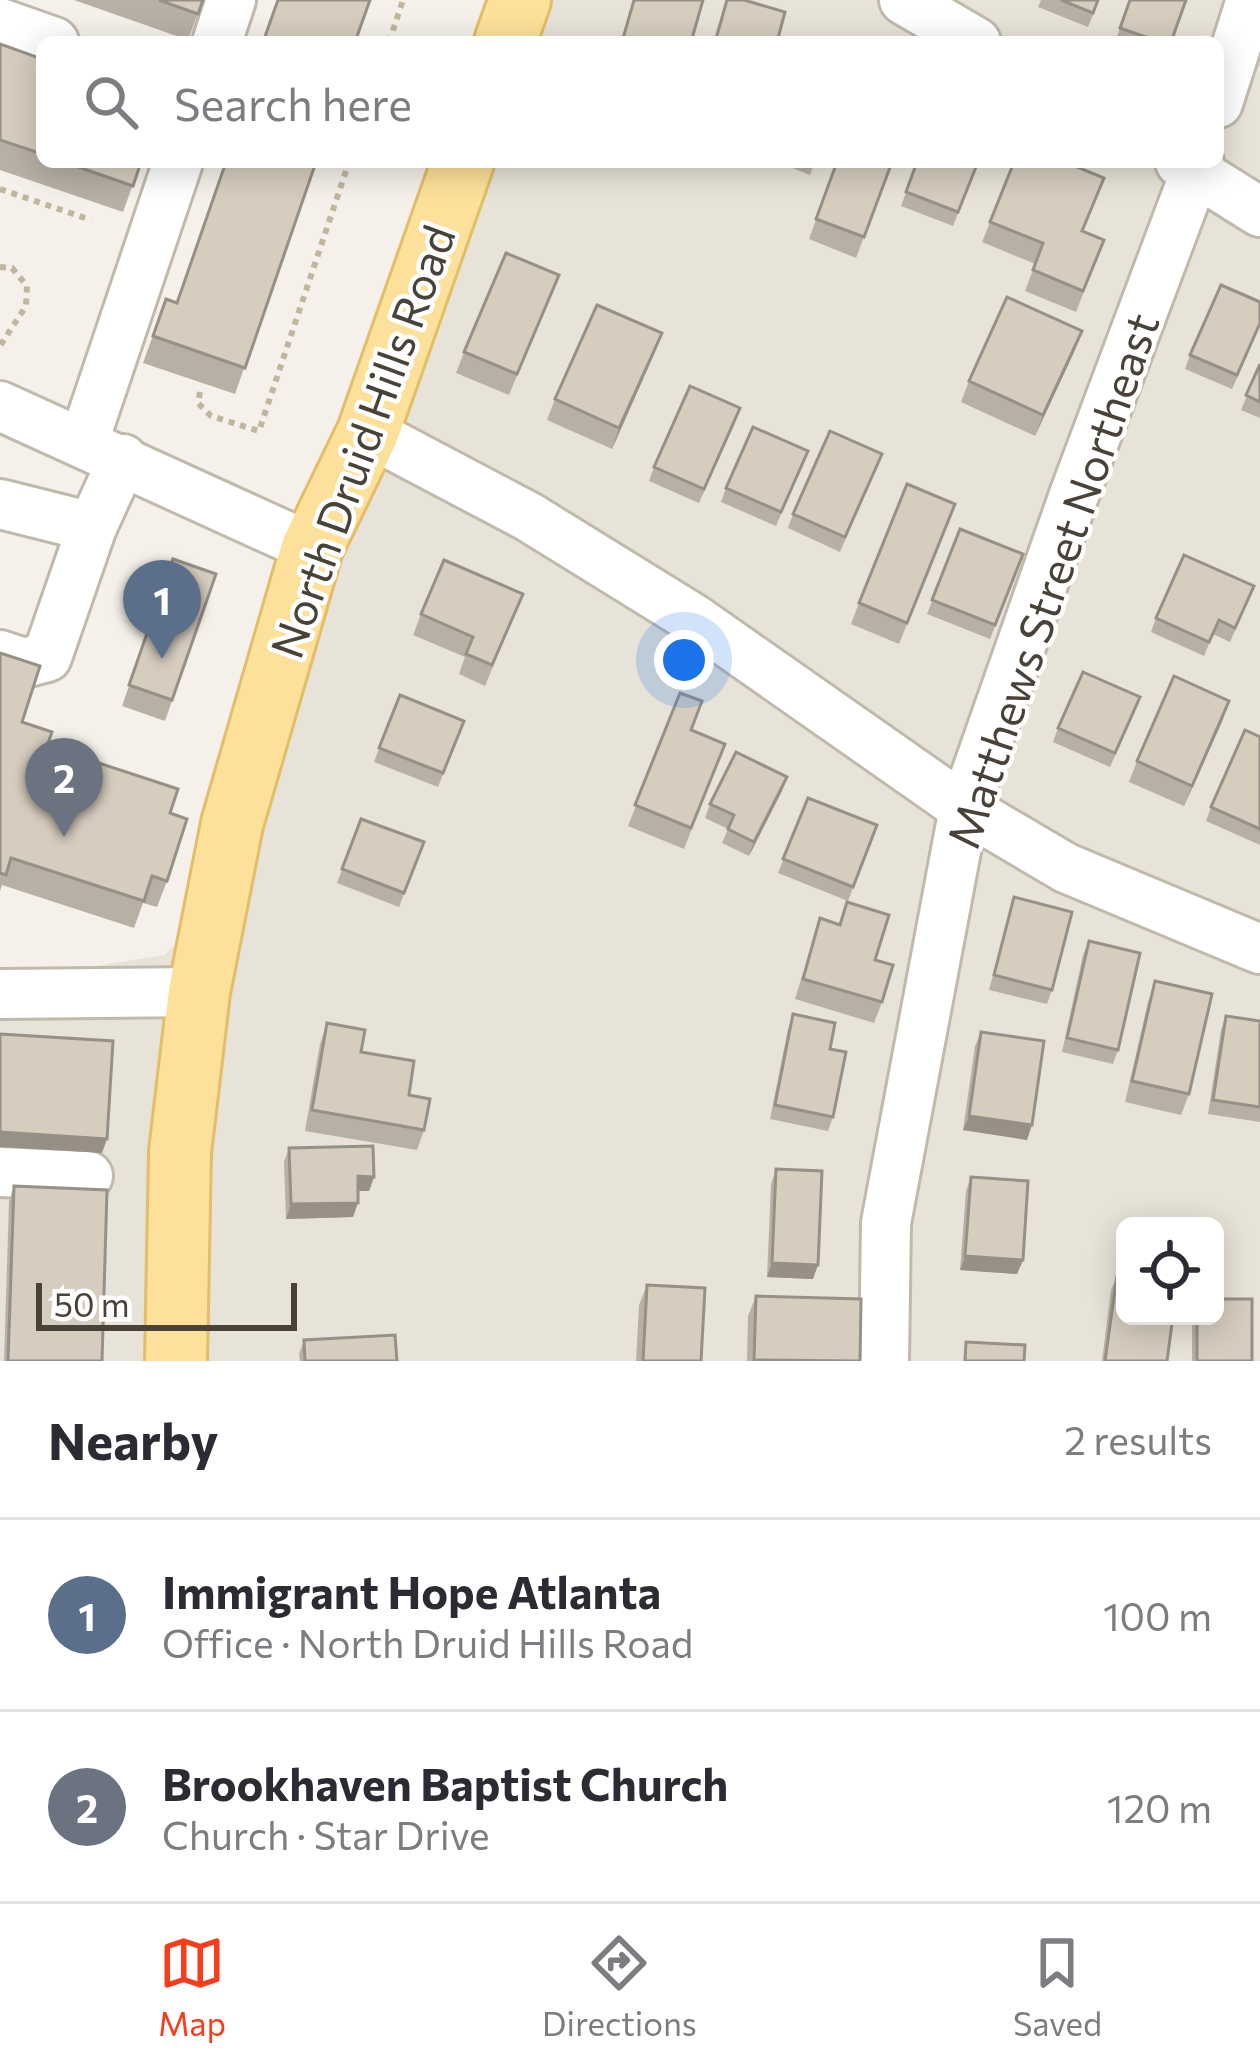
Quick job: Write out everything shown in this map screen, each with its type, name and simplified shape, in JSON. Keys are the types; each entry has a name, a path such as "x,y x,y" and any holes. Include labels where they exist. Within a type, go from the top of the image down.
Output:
{"main road":[{"path":"507,36 520,0"},
{"name":"North Druid Hills Road","path":"176,1361 180,1152 199,992 232,824 312,548 368,432 461,168"}],"street":[{"path":"220,36 232,0"},
{"path":"904,0 966,36"},
{"path":"1224,84 1251,0"},
{"path":"0,23 37,36"},
{"path":"0,656 24,663 47,657 92,527 103,450 176,168"},
{"name":"Matthews Street Northeast","path":"884,1361 886,1223 964,808 1191,168"},
{"path":"1196,168 1260,212"},
{"path":"0,406 312,548"},
{"path":"368,432 529,517 694,619 964,808 1066,868 1260,949"},
{"path":"0,504 92,527"},
{"path":"0,994 199,992"},
{"path":"0,1172 88,1176"}],"path":[{"path":"391,36 403,0"},
{"path":"200,392 198,403 211,416 259,431 347,168"},
{"path":"0,189 92,220"},
{"path":"0,267 12,268 27,286 26,307 0,346"}],"shaded area":[{"path":"510,0 1260,0 1260,1361 0,1361 0,981 165,955 249,862 455,168 1224,168 1224,36 498,36"}],"building":[{"path":"159,0 203,0 198,14"},
{"path":"278,0 370,0 357,36 265,36"},
{"path":"634,0 703,0 693,36 624,36"},
{"path":"727,0 785,12 779,36 717,36"},
{"path":"1061,0 1098,0 1093,13"},
{"path":"1130,0 1186,0 1173,36 1143,36 1120,28"},
{"path":"0,44 36,57 36,152 0,140"},
{"path":"81,168 139,168 133,186"},
{"path":"224,168 314,168 245,368 153,336 166,299 177,303"},
{"path":"835,168 890,168 864,237 816,219"},
{"path":"915,168 976,168 958,212 906,192"},
{"path":"1012,168 1080,168 1104,178 1082,231 1104,240 1083,291 1033,270 1043,243 990,222"},
{"path":"506,253 559,275 517,374 464,352"},
{"path":"1221,285 1260,302 1260,323 1237,375 1190,355"},
{"path":"1007,297 1082,331 1043,415 969,381"},
{"path":"597,305 662,333 619,428 555,399"},
{"path":"1260,364 1260,402 1246,395"},
{"path":"690,386 740,408 704,489 654,467"},
{"path":"753,427 808,451 781,512 726,488"},
{"path":"830,431 882,454 845,537 793,514"},
{"path":"907,484 955,504 907,623 859,603"},
{"path":"960,529 1023,554 995,625 932,600"},
{"path":"1184,555 1254,586 1235,628 1219,620 1209,642 1156,618"},
{"path":"173,559 216,574 172,700 129,685"},
{"path":"444,560 523,594 492,665 466,654 473,637 421,614"},
{"path":"0,653 40,666 22,722 52,732 47,746 178,789 170,813 187,819 167,881 152,876 144,901 11,858 6,875 0,873"},
{"path":"1083,672 1140,697 1115,753 1058,728"},
{"path":"1174,676 1229,701 1192,786 1137,761"},
{"path":"680,693 702,701 691,730 725,744 691,828 635,805"},
{"path":"400,695 464,721 443,773 379,748"},
{"path":"1245,730 1260,737 1260,829 1211,807"},
{"path":"736,752 787,777 754,842 728,829 734,815 710,804"},
{"path":"808,798 877,825 853,887 783,859"},
{"path":"361,819 424,842 404,893 342,869"},
{"path":"1014,897 1072,912 1052,990 994,975"},
{"path":"847,902 889,915 875,960 893,965 882,1002 803,979 820,918 840,925"},
{"path":"1089,941 1140,953 1118,1050 1067,1038"},
{"path":"1155,981 1212,994 1189,1094 1132,1081"},
{"path":"793,1014 835,1023 830,1049 846,1052 833,1117 775,1105"},
{"path":"1226,1016 1260,1021 1260,1107 1213,1100"},
{"path":"327,1023 365,1030 361,1052 414,1061 409,1095 430,1099 424,1130 312,1110"},
{"path":"981,1032 1044,1041 1032,1125 969,1116"},
{"path":"0,1034 113,1041 107,1139 0,1132"},
{"path":"373,1146 374,1177 358,1176 358,1203 291,1204 289,1148"},
{"path":"776,1169 822,1171 818,1265 772,1263"},
{"path":"971,1177 1028,1181 1023,1260 965,1256"},
{"path":"14,1186 107,1190 102,1361 8,1361"},
{"path":"1116,1283 1116,1325 1172,1325 1167,1361 1105,1361"},
{"path":"647,1285 705,1288 701,1361 643,1361"},
{"path":"756,1296 861,1299 860,1361 754,1360"},
{"path":"1224,1299 1252,1299 1252,1361 1197,1361 1197,1325 1224,1325"},
{"path":"395,1335 397,1361 305,1361 304,1340"},
{"path":"966,1342 1025,1345 1024,1361 965,1361"}],"place":[{"name":"Immigrant Hope Atlanta","path":"162,659"},
{"name":"Brookhaven Baptist Church","path":"64,837"}]}
